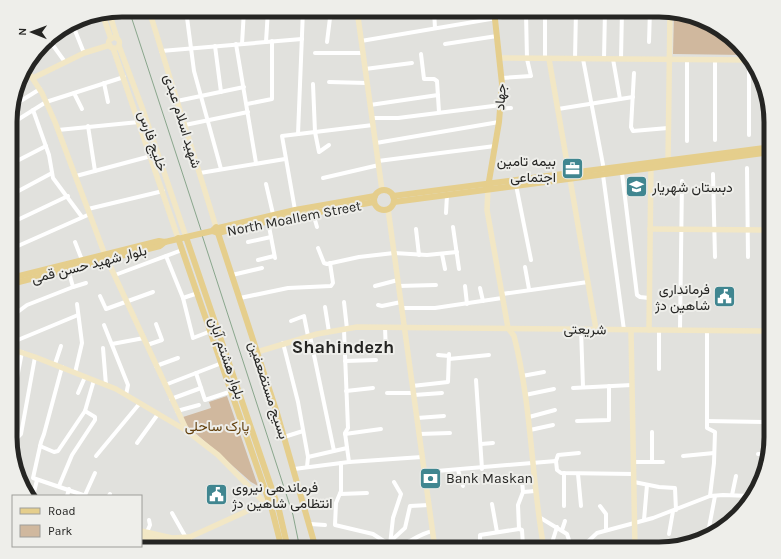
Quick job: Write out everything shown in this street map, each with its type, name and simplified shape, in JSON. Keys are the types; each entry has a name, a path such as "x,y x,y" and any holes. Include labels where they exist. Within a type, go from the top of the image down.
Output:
{"main road":[{"name":"جهاد","path":"488,186 501,107 502,78 494,18"},
{"path":"394,199 764,151"},
{"path":"604,172 622,173 651,166"},
{"path":"394,199 447,194 488,186 516,185 570,176"},
{"path":"382,190 389,191 394,199 388,209 378,208 375,199 382,190"},
{"name":"North Moallem Street","path":"213,231 263,220 273,214 375,199"},
{"name":"North Moallem Street","path":"213,231 263,220 313,213 375,199"},
{"path":"222,245 224,236 230,228"},
{"name":"بلوار شهید حسن قمی","path":"17,282 68,269 159,240 165,242 213,231"},
{"name":"بسیج مستضعفین","path":"213,231 222,245 240,298 294,469 314,542"},
{"name":"بلوار هشتم آبان","path":"189,236 232,391 246,425"},
{"name":"بلوار هشتم آبان","path":"178,238 211,331 225,362 270,501 285,542"},
{"name":"بلوار شهید حسن قمی","path":"17,276 82,260 107,257"},
{"name":"بلوار هشتم آبان","path":"270,501 280,542"}],"street":[{"name":"شهید اسلام عبدی","path":"152,17 161,51 200,173 213,231"},
{"path":"186,17 190,48 200,96 221,169"},
{"path":"243,17 239,44 246,104 256,163"},
{"path":"266,42 268,17"},
{"path":"298,134 303,17"},
{"path":"327,42 330,17"},
{"path":"358,17 382,190"},
{"path":"434,17 435,28"},
{"path":"361,41 500,17"},
{"path":"502,78 531,76 527,58 526,17"},
{"path":"545,17 547,59 558,109 596,329"},
{"path":"575,59 576,17"},
{"path":"604,59 605,17"},
{"path":"621,59 622,17"},
{"path":"649,42 650,17"},
{"name":"خلیج فارس","path":"110,18 114,43 124,77 178,238"},
{"path":"668,164 670,18"},
{"path":"33,78 84,53 114,43 104,19"},
{"path":"74,29 84,53"},
{"path":"445,44 497,36"},
{"path":"161,51 302,39"},
{"path":"246,104 272,99 272,41"},
{"name":"خلیج فارس","path":"114,43 143,110 189,236"},
{"path":"52,44 65,62"},
{"path":"214,46 221,92"},
{"path":"315,53 363,53"},
{"path":"420,54 424,78 436,80 439,112"},
{"path":"499,58 743,60"},
{"path":"583,59 604,172 628,330 632,385 635,542"},
{"path":"613,59 620,99"},
{"path":"687,60 687,141"},
{"path":"715,60 715,140"},
{"path":"365,69 412,63"},
{"path":"749,69 749,135"},
{"path":"634,73 633,131 668,128"},
{"path":"29,74 40,89 46,102 107,257 176,412 187,431"},
{"path":"17,120 46,102 124,77"},
{"path":"329,82 367,83"},
{"path":"104,83 108,102"},
{"path":"313,84 315,132 319,152 329,145"},
{"path":"177,101 244,86"},
{"path":"19,102 40,89"},
{"path":"74,93 82,109"},
{"path":"370,105 438,95"},
{"path":"558,109 633,97"},
{"path":"372,118 501,107 511,108"},
{"path":"33,110 49,155 52,173 58,185 68,196 82,217"},
{"path":"184,125 248,112"},
{"path":"58,130 140,122"},
{"path":"376,143 499,122"},
{"path":"294,210 282,136 373,125"},
{"path":"88,126 95,171"},
{"path":"17,161 46,146"},
{"path":"323,178 379,163 437,153 495,146"},
{"path":"76,176 151,156"},
{"path":"200,173 285,159"},
{"path":"649,330 651,166"},
{"path":"747,168 748,257"},
{"path":"17,192 52,173"},
{"path":"622,173 637,294 640,297 649,298"},
{"path":"714,174 715,257"},
{"path":"680,330 682,181"},
{"path":"266,184 273,214"},
{"path":"516,185 531,260"},
{"path":"488,186 487,210 502,296 508,328 514,336 526,396 535,491 543,542"},
{"path":"17,246 82,217 89,211 163,192"},
{"path":"446,213 447,194"},
{"path":"17,220 68,196"},
{"path":"388,209 434,542 480,542 480,535 519,529"},
{"path":"313,213 317,227"},
{"path":"258,260 274,257 271,237 263,220"},
{"path":"452,228 459,269"},
{"path":"416,229 419,255"},
{"path":"650,229 764,230"},
{"path":"248,242 271,237"},
{"path":"75,242 82,260"},
{"path":"318,248 324,263 394,252 419,255 456,252"},
{"path":"115,275 182,250"},
{"path":"442,254 445,269"},
{"path":"166,256 182,298 193,338 211,331"},
{"path":"240,298 288,288 331,286 333,283 330,263"},
{"path":"525,267 529,289"},
{"path":"232,275 262,268"},
{"path":"68,269 73,287"},
{"path":"402,308 467,304 529,289 588,282"},
{"path":"17,312 27,305 86,283"},
{"path":"375,286 398,283 436,285"},
{"path":"465,286 467,304"},
{"path":"480,288 483,301"},
{"path":"100,296 106,309 153,292"},
{"path":"182,298 198,293"},
{"path":"344,302 348,428 345,434 349,462"},
{"path":"378,305 382,306 400,302"},
{"path":"76,373 82,342 77,304"},
{"path":"325,307 329,332"},
{"path":"17,339 78,315"},
{"path":"291,321 304,316 334,451"},
{"path":"147,345 162,340 156,324"},
{"path":"104,325 128,385 126,395"},
{"path":"385,327 386,352"},
{"name":"شریعتی","path":"257,352 283,343 329,332 346,329 385,327 764,332"},
{"path":"582,329 583,387"},
{"path":"659,330 659,369"},
{"path":"707,331 707,421 708,429 715,432 713,496 708,529"},
{"path":"112,344 144,338"},
{"path":"283,343 298,402 308,457 307,467"},
{"path":"55,364 61,346"},
{"path":"103,348 106,385"},
{"path":"17,351 85,376 140,403 187,431 218,455 270,501 187,536 187,540 175,542"},
{"path":"438,355 489,355"},
{"path":"412,386 448,382 449,356"},
{"path":"17,437 21,434 35,357"},
{"path":"156,366 178,358"},
{"path":"345,361 376,360"},
{"path":"165,385 225,362"},
{"path":"62,368 33,476 34,479 69,489 83,495"},
{"path":"522,376 544,372"},
{"path":"196,373 206,400 232,391"},
{"path":"78,393 85,376"},
{"path":"40,446 54,452 58,451 85,411 94,380"},
{"path":"476,380 482,468"},
{"path":"573,388 632,385"},
{"path":"577,421 609,420 609,386"},
{"path":"171,399 201,388"},
{"path":"346,390 373,388"},
{"path":"526,396 554,389"},
{"path":"387,393 442,393"},
{"path":"96,456 140,403"},
{"path":"176,412 199,405"},
{"path":"529,417 555,410"},
{"path":"59,486 72,455 95,420 95,417 85,411"},
{"path":"137,443 158,414"},
{"path":"417,418 444,416"},
{"path":"707,421 764,422"},
{"path":"530,430 553,425"},
{"path":"345,434 381,429"},
{"path":"284,437 303,431"},
{"path":"652,432 652,462"},
{"path":"419,434 450,433"},
{"path":"481,444 493,443"},
{"path":"308,457 347,448"},
{"path":"579,453 558,456 556,466 559,473 634,474"},
{"path":"683,456 714,453"},
{"path":"758,454 762,454"},
{"path":"294,469 349,462 422,457"},
{"path":"425,472 556,461"},
{"path":"633,462 663,462"},
{"path":"340,463 340,494 336,503 335,525 373,534 382,542"},
{"path":"458,470 463,486"},
{"path":"85,495 95,473"},
{"path":"564,473 564,506"},
{"path":"578,474 580,506"},
{"path":"732,495 736,476"},
{"path":"34,494 37,480"},
{"path":"498,482 522,480 523,492 518,504 519,529 522,530 523,542"},
{"path":"390,542 393,518 401,494 394,482"},
{"path":"634,482 675,488 674,510 669,534"},
{"path":"644,520 647,485"},
{"path":"67,495 69,489"},
{"path":"523,492 535,491"},
{"path":"301,493 316,492"},
{"path":"340,494 367,493"},
{"path":"587,542 597,533 606,529 644,520 713,496 745,496"},
{"path":"492,504 497,532"},
{"path":"392,542 394,538 405,528 410,506 429,505"},
{"path":"600,506 606,514 606,529"},
{"path":"172,513 187,536 188,542"},
{"path":"539,517 562,530 567,534 570,542"},
{"path":"149,520 150,525 142,535 166,542"},
{"path":"562,530 565,521"},
{"path":"310,524 325,525"},
{"path":"552,542 557,527"},
{"path":"408,542 422,533 433,531"}],"green space":[{"path":"674,18 705,28 723,39 739,55 673,54"},
{"name":"پارک ساحلی","path":"227,396 258,486 251,482 184,423 183,417 211,408 209,402"}],"waterway":[{"path":"131,17 201,230"},
{"path":"202,235 293,515 299,542"}],"place":[{"name":"بیمه تامین اجتماعی","path":"572,169"},
{"name":"دبستان شهریار","path":"637,187"},
{"name":"فرمانداری شاهین دژ","path":"725,297"},
{"name":"Bank Maskan","path":"430,478"},
{"name":"فرماندهی نیروی انتظامی شاهین دژ","path":"217,495"}],"district":[{"name":"Shahindezh","path":"343,347"}]}
